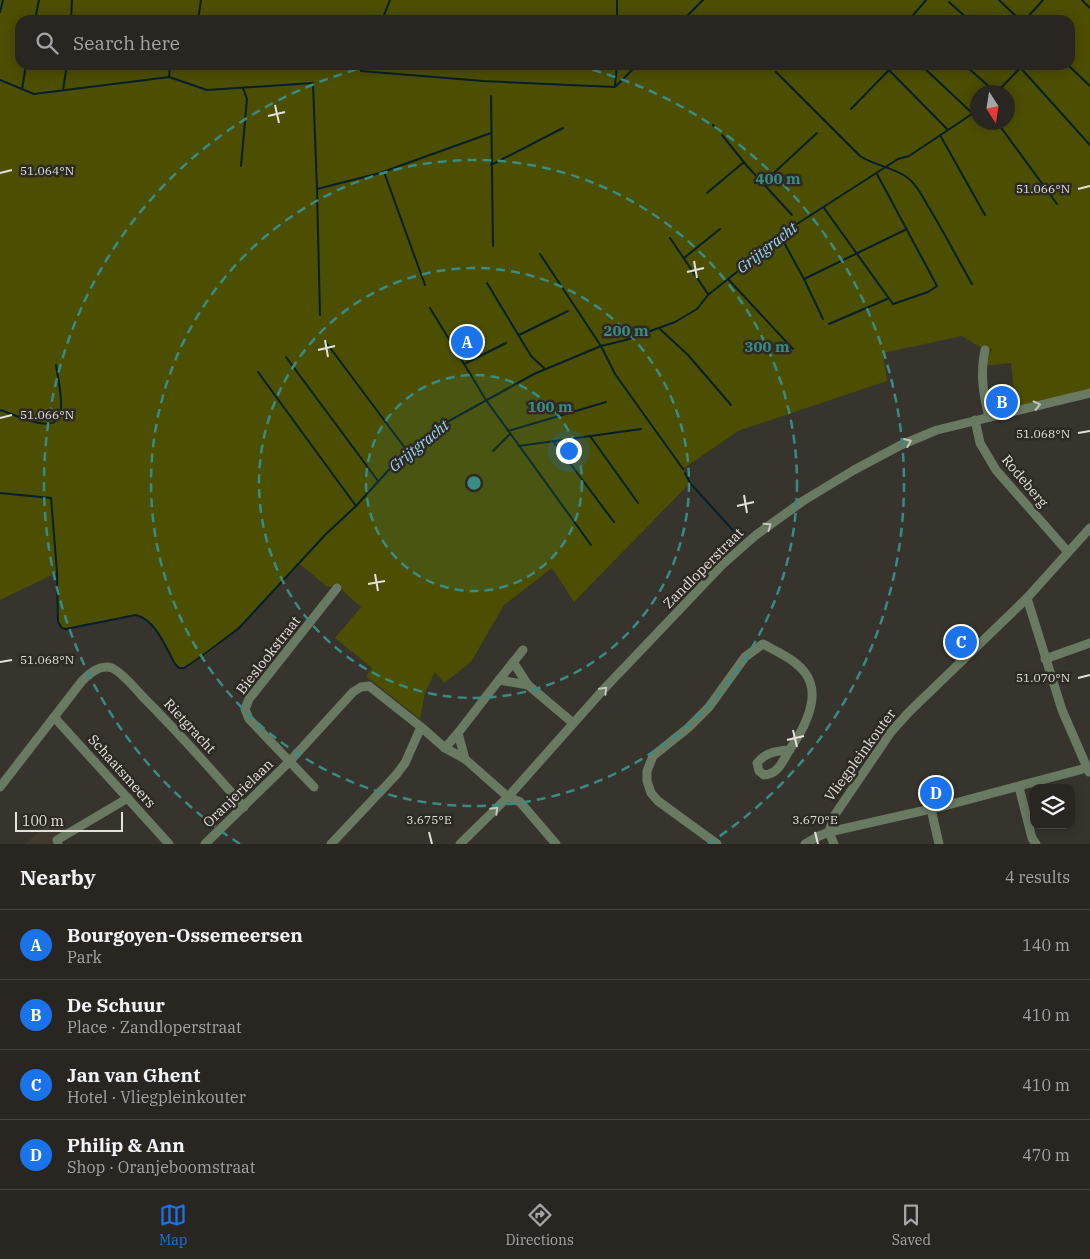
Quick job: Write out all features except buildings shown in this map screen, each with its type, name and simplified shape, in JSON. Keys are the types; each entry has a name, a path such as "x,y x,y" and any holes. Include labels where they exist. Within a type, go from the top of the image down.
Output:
{"street":[{"path":"985,350 982,377 989,417"},
{"name":"Zandloperstraat","path":"460,844 508,797 573,723 747,541 803,501 874,459 924,435 975,420 1090,393"},
{"name":"Rodeberg","path":"975,420 980,443 996,470 1068,552"},
{"name":"Vliegpleinkouter","path":"829,832 834,816 891,732 909,712 1026,598 1090,528"},
{"name":"Bieslookstraat","path":"290,761 249,719 245,709 246,704 337,588"},
{"path":"805,844 829,832 1089,770 1062,710 1026,598"},
{"path":"1045,659 1090,643"},
{"path":"717,844 658,801 648,787 647,772 653,756 688,728 709,707 745,657 763,644 804,671 811,683 812,695 804,727 790,750"},
{"path":"444,748 523,650"},
{"path":"513,662 528,685 573,723"},
{"name":"Rietgracht","path":"54,717 89,674 96,669 112,668 183,738 244,807"},
{"path":"500,680 528,685"},
{"name":"Oranjerielaan","path":"205,844 290,761 353,692 361,687 369,686 378,692 421,727"},
{"path":"0,788 54,717"},
{"name":"Schaatsmeers","path":"54,717 170,844"},
{"path":"331,844 396,775 405,762 421,727 444,748 465,759 508,797 520,802 556,844"},
{"path":"458,733 465,759"},
{"name":"Oranjerielaan","path":"290,761 314,787"},
{"path":"1019,787 1032,838 1036,844"},
{"path":"58,844 57,840 128,798"},
{"path":"931,809 939,844"},
{"path":"829,832 834,844"}],"shaded area":[{"path":"0,0 1090,0 1090,389 1016,407 1011,363 984,366 992,349 982,348 962,336 883,353 887,381 738,431 683,469 690,483 574,602 552,568 504,605 471,662 444,683 435,672 425,693 420,719 366,676 372,668 335,638 361,607 343,591 340,584 330,587 326,586 300,564 223,641 191,665 179,668 155,628 149,622 136,615 66,629 62,628 58,622 56,573 0,600"},
{"path":"58,815 67,830 56,836 52,844 25,844"}],"waterway":[{"path":"0,12 3,0"},
{"path":"36,15 39,0"},
{"path":"71,15 72,0"},
{"path":"199,15 201,0"},
{"path":"384,15 390,0"},
{"path":"617,0 617,15"},
{"path":"688,15 703,0"},
{"path":"913,15 926,0"},
{"path":"999,0 1015,15"},
{"name":"Grijtgracht","path":"1030,15 1043,0"},
{"path":"1082,0 1090,8"},
{"path":"949,2 963,15"},
{"path":"22,89 25,70"},
{"path":"63,90 66,70"},
{"path":"169,77 170,70"},
{"path":"362,70 483,81 615,87 632,70"},
{"path":"615,85 616,70"},
{"path":"889,70 948,130"},
{"path":"851,109 889,70"},
{"path":"926,70 970,111"},
{"path":"971,70 987,85"},
{"name":"Grijtgracht","path":"1004,85 1018,70"},
{"path":"1022,70 1090,145"},
{"path":"1073,70 1090,86"},
{"name":"Grijtgracht","path":"776,72 860,156 903,174 914,184 972,284"},
{"path":"0,80 34,94 169,77 207,90 313,83 317,189 380,173 491,133"},
{"path":"241,166 247,99 243,88"},
{"path":"491,96 493,246"},
{"name":"Grijtgracht","path":"0,493 51,498 57,572 58,622 62,628 66,629 136,615 155,628 175,664 179,668 184,668 239,628 396,462 438,427 534,374 601,346 626,340 675,322 697,309 708,295 797,224 898,159 909,156 970,115"},
{"path":"713,125 718,130"},
{"path":"491,165 563,128"},
{"path":"1003,130 1057,204"},
{"path":"763,183 817,133"},
{"path":"722,135 747,166 792,215"},
{"path":"940,135 985,215"},
{"path":"707,193 744,162"},
{"path":"384,172 425,285"},
{"path":"824,208 893,304 928,292 937,286 877,174"},
{"path":"317,190 320,315"},
{"path":"684,258 720,229"},
{"path":"781,237 804,279 907,229"},
{"path":"670,238 708,294"},
{"path":"540,254 601,346 615,374 683,469"},
{"path":"728,279 793,349"},
{"path":"804,279 823,319"},
{"path":"487,283 531,356 544,368"},
{"path":"829,324 887,299"},
{"path":"430,308 486,400 591,545"},
{"path":"519,335 568,311"},
{"path":"660,329 688,355 731,405"},
{"path":"325,341 408,452"},
{"path":"466,363 506,343"},
{"path":"286,357 378,481"},
{"path":"0,410 27,420 46,424 54,422 59,417 61,408 56,365"},
{"path":"258,372 356,506"},
{"path":"508,431 606,402"},
{"path":"519,446 641,429"},
{"path":"493,451 510,434"},
{"path":"590,436 638,503"},
{"path":"554,442 614,522"},
{"path":"685,473 690,483 740,538"}],"place":[{"name":"Bourgoyen-Ossemeersen","path":"467,342"},
{"name":"De Schuur","path":"1002,402"},
{"name":"Jan van Ghent","path":"961,642"},
{"name":"Philip & Ann","path":"936,793"}]}
